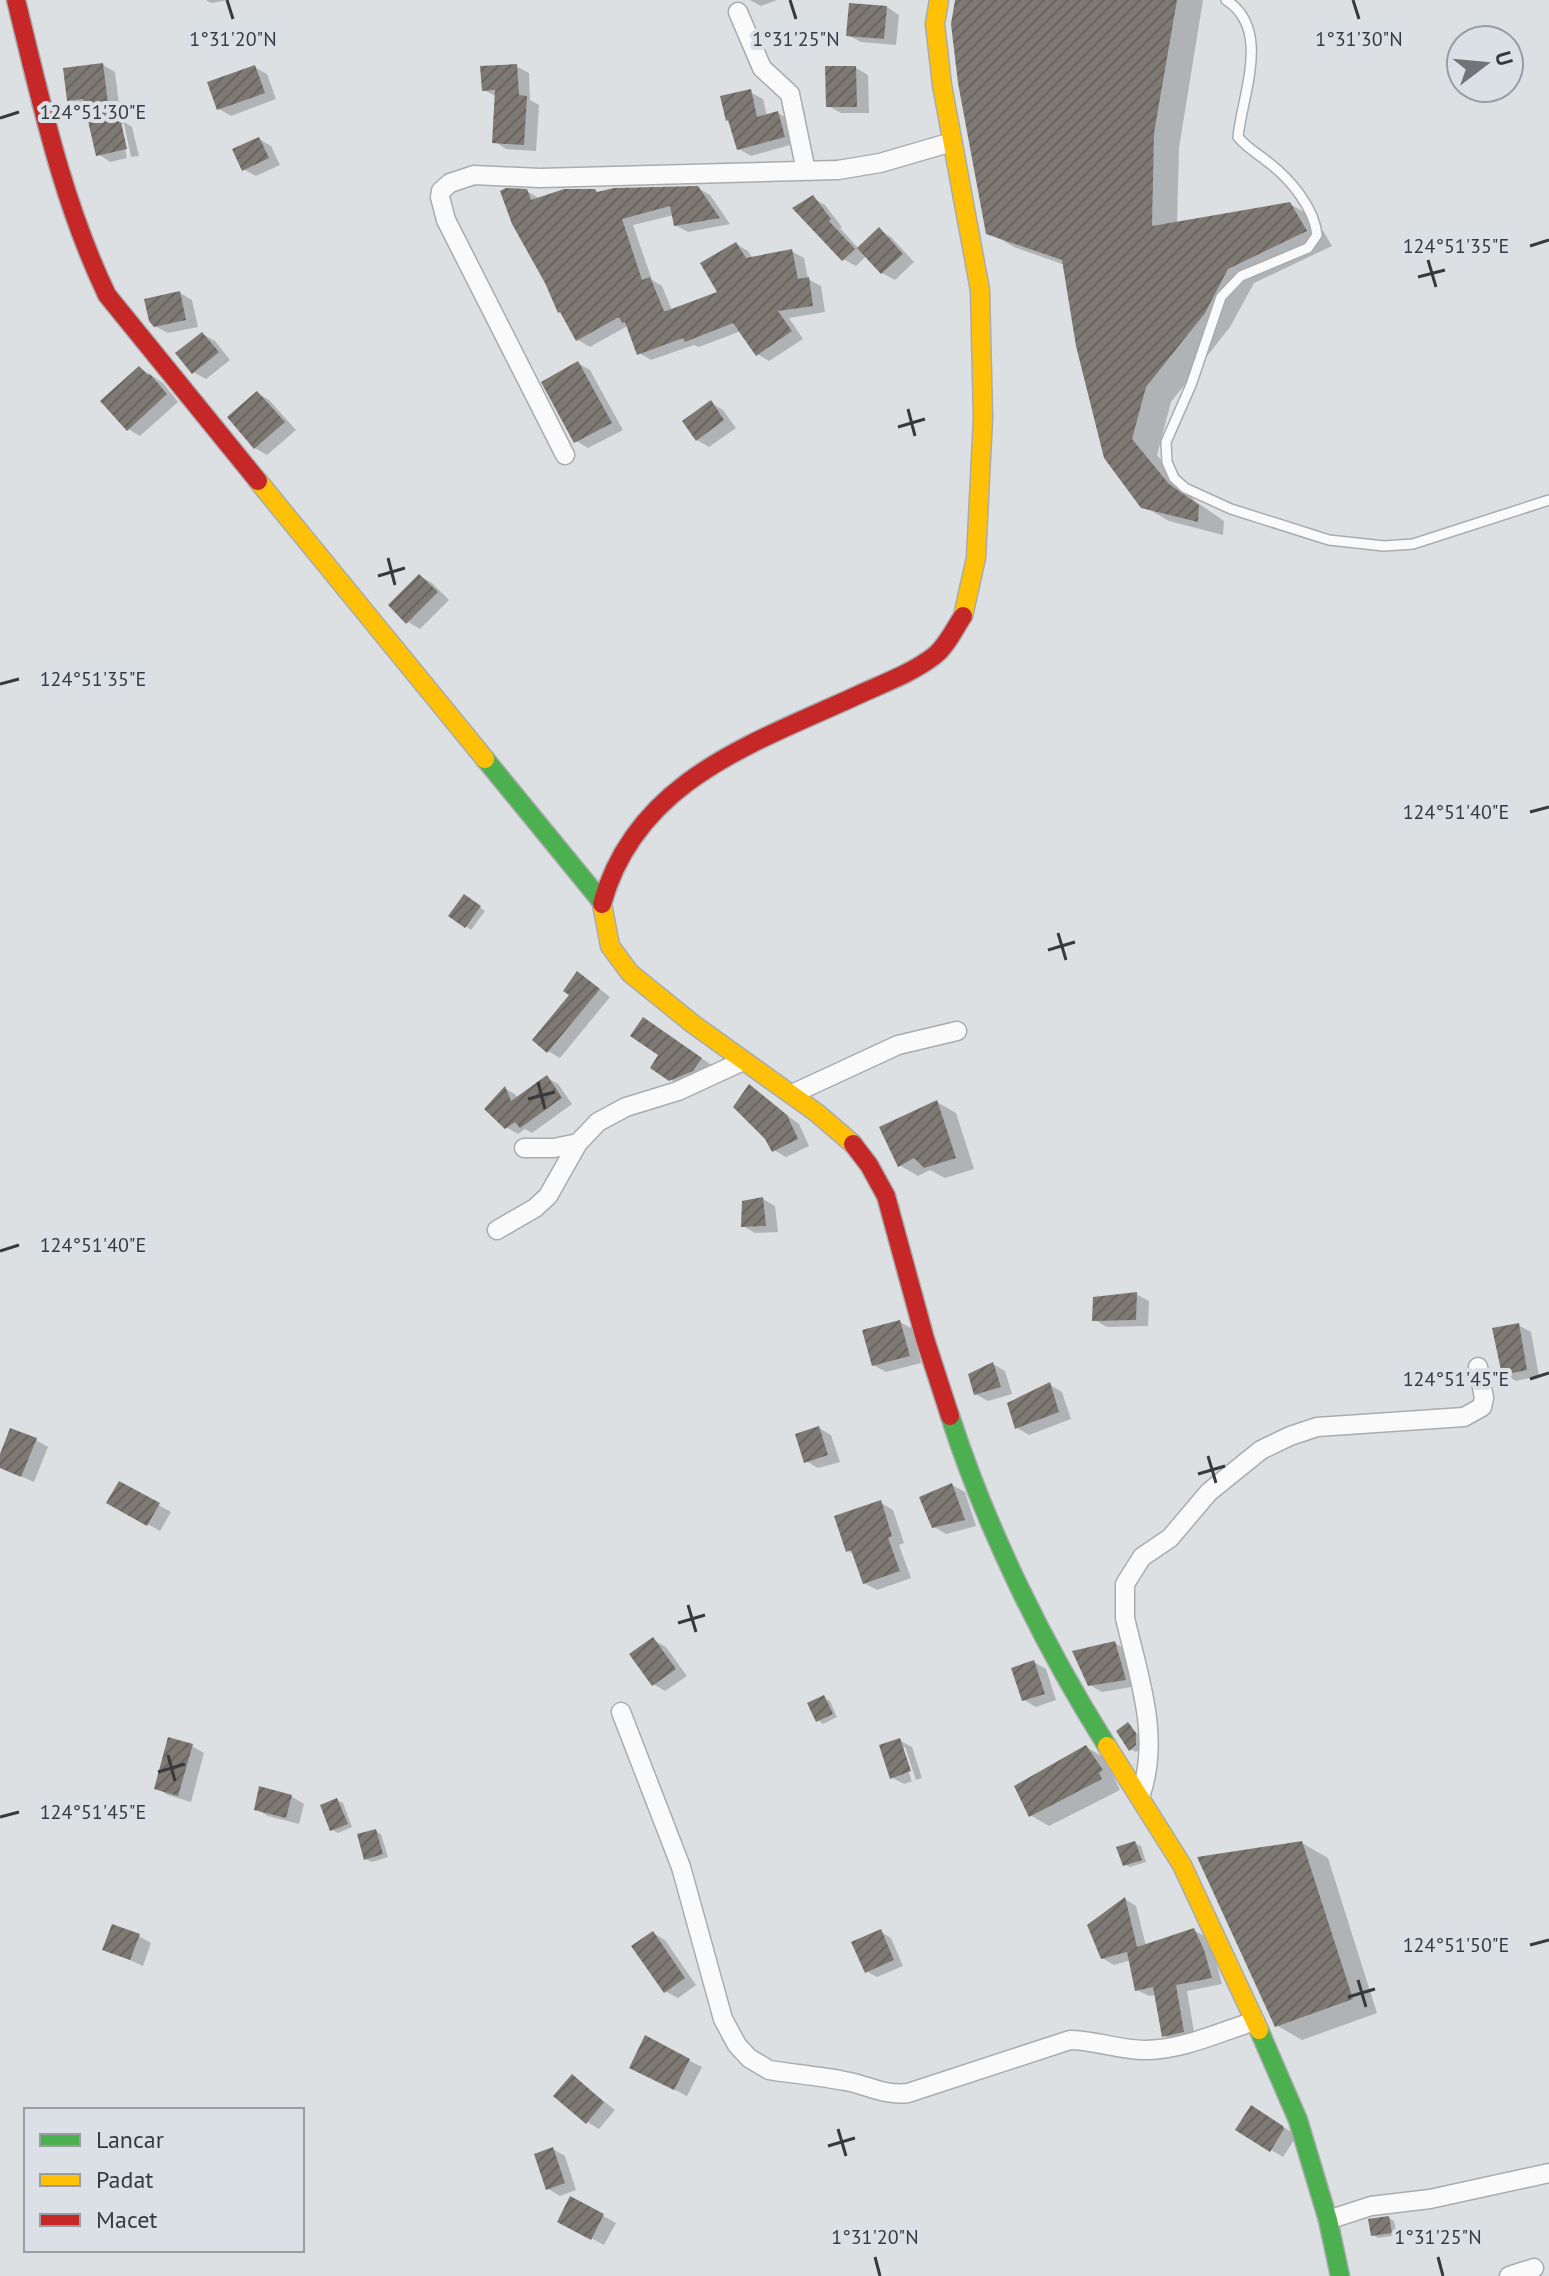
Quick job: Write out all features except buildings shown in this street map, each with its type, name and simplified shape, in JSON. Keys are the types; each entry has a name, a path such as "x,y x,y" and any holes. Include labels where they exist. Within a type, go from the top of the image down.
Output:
{"street":[{"path":"16,0 76,225 90,264 107,295 602,902 610,946 630,973 852,1142 869,1165 886,1196 897,1230 925,1339 962,1453 1026,1601 1066,1679 1182,1865 1255,2021 1298,2120 1328,2220 1340,2276"},
{"path":"602,902 624,847 666,797 726,756 914,668 937,654 965,613 976,558 983,418 980,290 942,85 935,24 939,0"},
{"path":"738,12 762,68 790,94 806,171"},
{"path":"565,455 446,220 440,202 441,191 455,180 474,175 540,178 859,167 952,142"},
{"path":"792,1094 898,1045 957,1031"},
{"path":"497,1230 535,1208 548,1196 578,1143 598,1122 611,1114 678,1091 743,1061"},
{"path":"524,1148 554,1148 578,1143"},
{"path":"1140,1797 1148,1774 1149,1727 1124,1601 1125,1584 1142,1557 1170,1538 1209,1492 1261,1450 1290,1436 1317,1427 1464,1417 1474,1413 1482,1407 1484,1398 1478,1367"},
{"path":"621,1712 681,1867 723,2019 737,2045 769,2070 849,2082 886,2094 908,2093 1070,2040 1150,2050 1185,2044 1255,2021"},
{"path":"1328,2220 1371,2206 1430,2199 1549,2173"},
{"path":"1509,2276 1534,2268"}],"lane":[{"path":"1226,0 1245,22 1251,36 1250,68 1238,137 1249,150 1269,162 1295,189 1316,222 1317,235 1308,248 1241,276 1221,297 1191,385 1166,442 1167,462 1174,478 1185,488 1231,509 1329,540 1384,546 1413,544 1549,500"}],"traffic: fast":[{"path":"485,759 602,902"},
{"path":"950,1416 999,1544 1039,1628 1107,1746"},
{"path":"1259,2030 1298,2120 1328,2220 1340,2276"}],"traffic: slow":[{"path":"939,0 935,24 942,85 980,290 983,418 976,558 963,616"},
{"path":"258,481 485,759"},
{"path":"602,904 610,946 630,973 693,1024 817,1113 853,1144"},
{"path":"1107,1746 1182,1865 1259,2030"}],"traffic: jam":[{"path":"16,0 65,187 107,295 258,481"},
{"path":"602,904 618,861 642,826 671,796 704,771 740,750 925,662 942,648 963,616"},
{"path":"853,1144 886,1196 925,1339 950,1416"}]}
